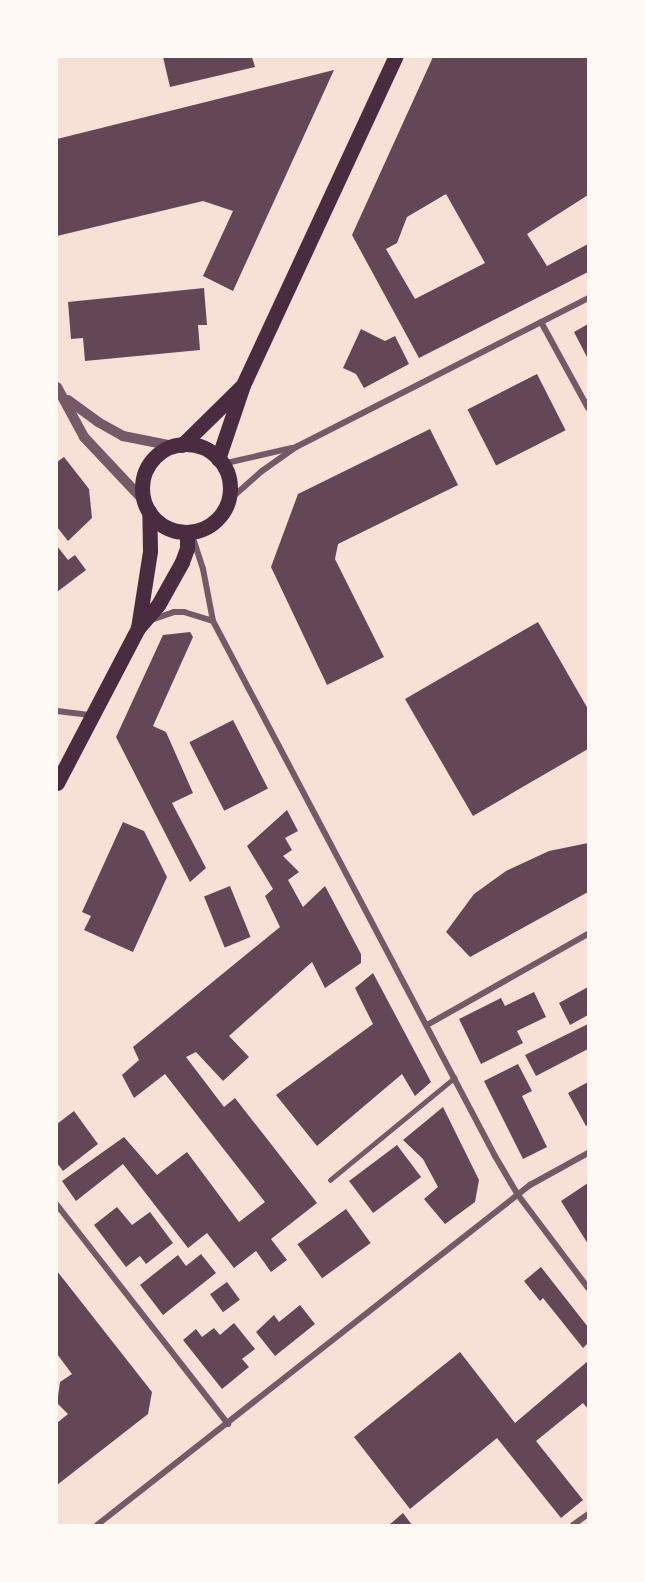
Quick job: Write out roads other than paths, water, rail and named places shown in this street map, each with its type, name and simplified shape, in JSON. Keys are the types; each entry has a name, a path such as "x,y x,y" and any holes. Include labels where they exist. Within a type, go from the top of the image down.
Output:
{"main road":[{"path":"220,461 243,385 396,57"},
{"path":"177,446 243,385"},
{"path":"138,628 150,551 143,476 148,466 162,451 177,446 200,447 220,461 228,478 227,502 214,522 189,532 164,527 146,507"},
{"path":"57,783 138,628 158,605 182,562 189,532"}],"street":[{"path":"227,502 262,471 296,447 588,298"},
{"path":"541,322 588,408"},
{"path":"57,387 66,399 84,437 146,507"},
{"path":"66,399 98,422 123,436 177,446"},
{"path":"220,461 296,447"},
{"path":"189,532 203,569 213,621 454,1078 518,1195 588,1288"},
{"path":"138,628 174,612 197,615 213,621"},
{"path":"57,711 91,715"},
{"path":"427,1025 588,934"},
{"path":"97,1525 228,1425 518,1195 588,1153"},
{"path":"57,1205 228,1425"},
{"path":"573,1525 588,1514"}],"lane":[{"path":"330,1180 454,1078"}]}
